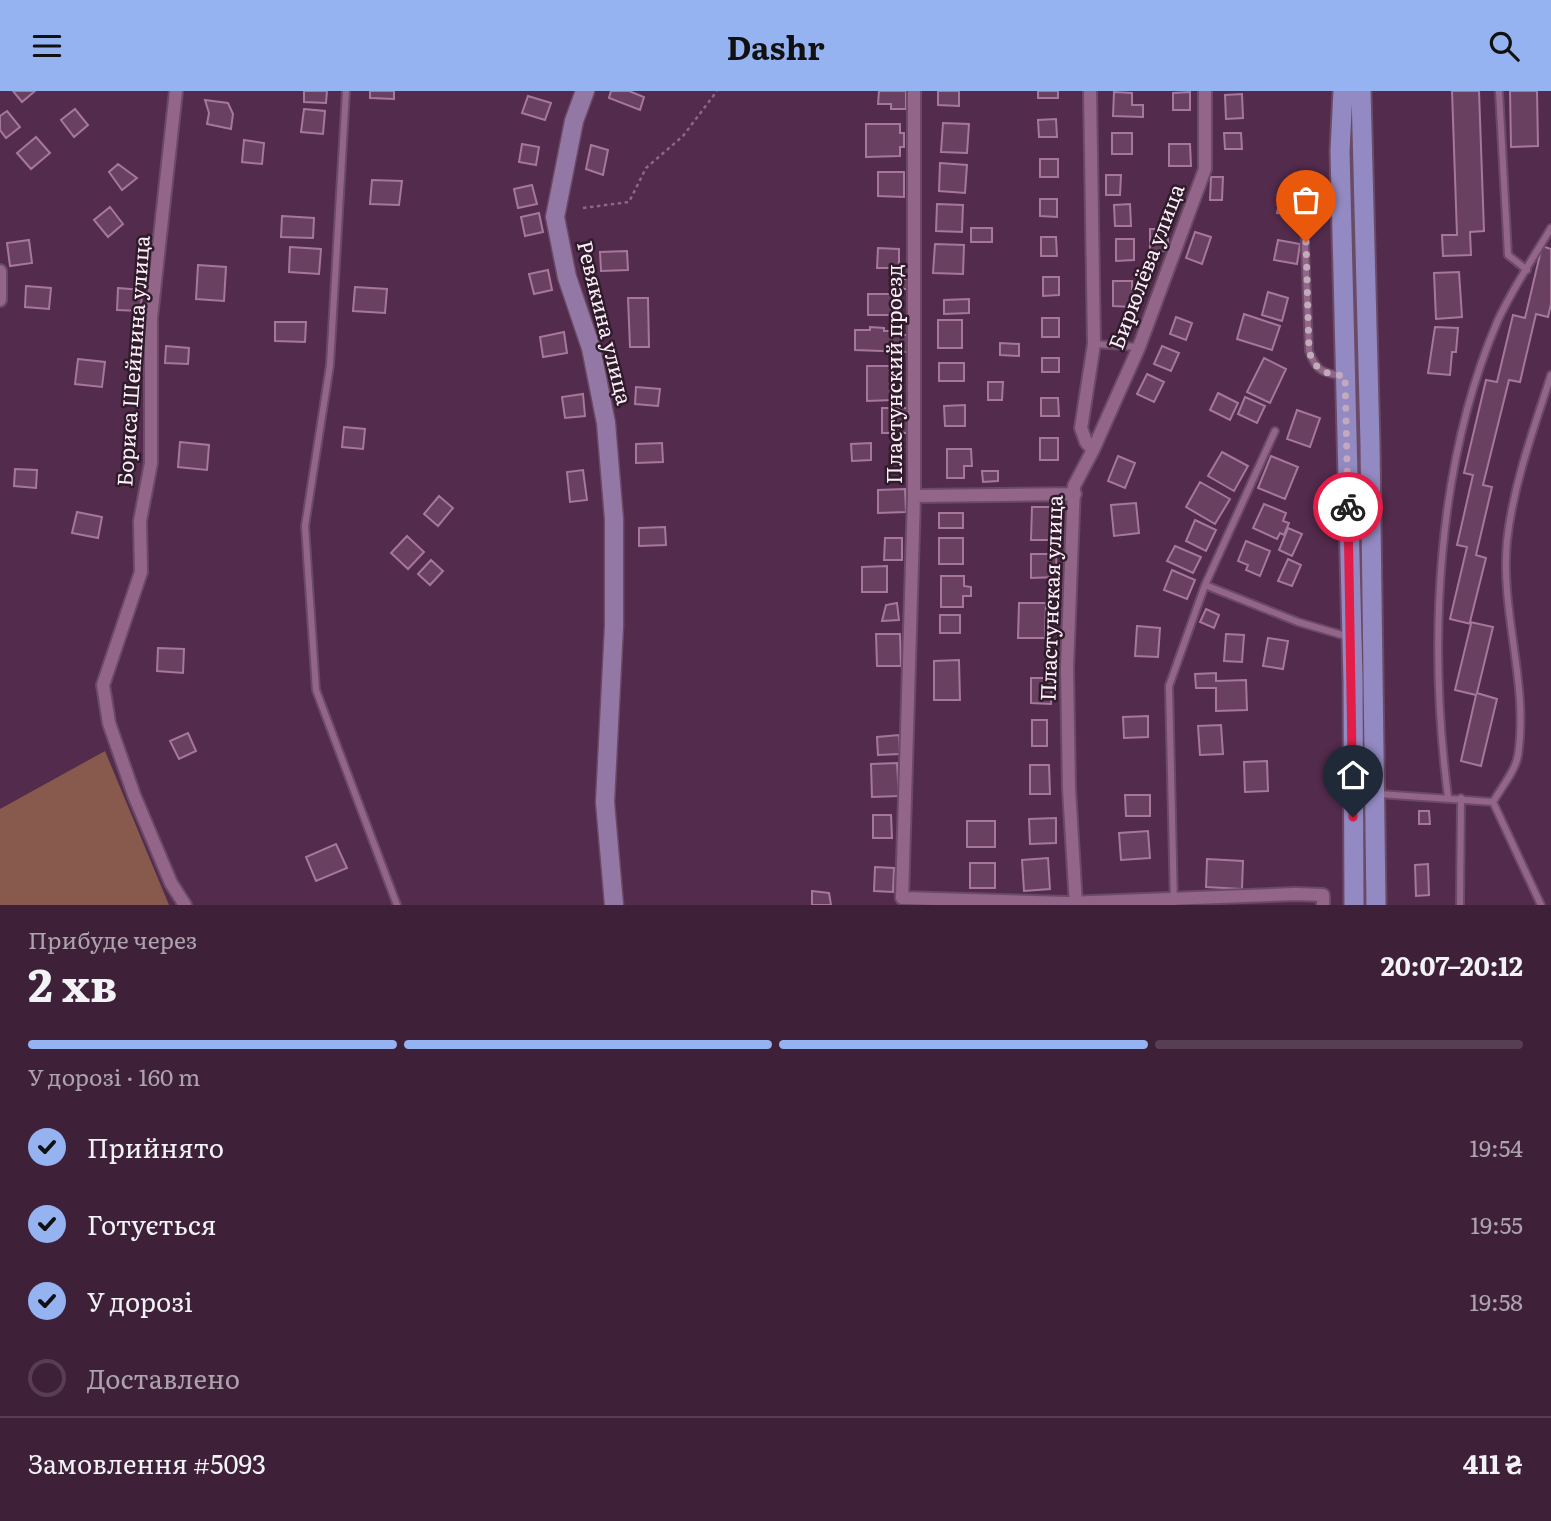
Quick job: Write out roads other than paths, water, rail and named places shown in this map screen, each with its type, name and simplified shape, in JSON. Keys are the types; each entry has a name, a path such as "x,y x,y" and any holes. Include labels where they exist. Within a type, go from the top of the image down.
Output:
{"main road":[{"name":"Ревякина улица","path":"585,91 574,121 555,217 567,277 591,348 606,423 614,519 614,626 605,802 614,905"},
{"path":"1343,91 1340,151 1354,905"},
{"path":"1361,91 1365,160 1377,794 1376,905"},
{"path":"1353,794 1377,794"}],"street":[{"name":"Бориса Шейнина улица","path":"176,91 151,318 151,463 140,521 141,572 103,685 109,723 134,795 171,883 185,905"},
{"name":"Пластунский проезд","path":"914,91 914,496 1075,494"},
{"path":"1090,91 1094,344 1082,428 1086,442 1093,450"},
{"name":"Бирюлёва улица","path":"1093,450 1139,347 1205,169 1205,91"},
{"path":"0,271 0,300"},
{"name":"Пластунская улица","path":"1076,904 1069,789 1067,668 1074,486 1093,450"},
{"path":"914,496 902,898 1076,904 1174,903 1323,895 1323,905"}],"lane":[{"path":"346,91 330,365 305,526 316,690 397,905"},
{"path":"1499,91 1508,255 1527,270"},
{"path":"1303,193 1309,351 1314,366 1322,373 1345,376"},
{"path":"1448,797 1441,744 1440,571 1448,501 1461,431 1477,377 1499,319 1551,228"},
{"path":"1094,344 1139,347"},
{"path":"1493,802 1518,757 1520,712 1508,603 1507,541 1516,492 1551,375"},
{"path":"1174,903 1169,686 1205,585 1275,431"},
{"path":"1205,585 1298,622 1350,638"},
{"path":"1377,794 1493,802"},
{"path":"1460,905 1461,798"},
{"path":"1493,802 1541,905"}]}
